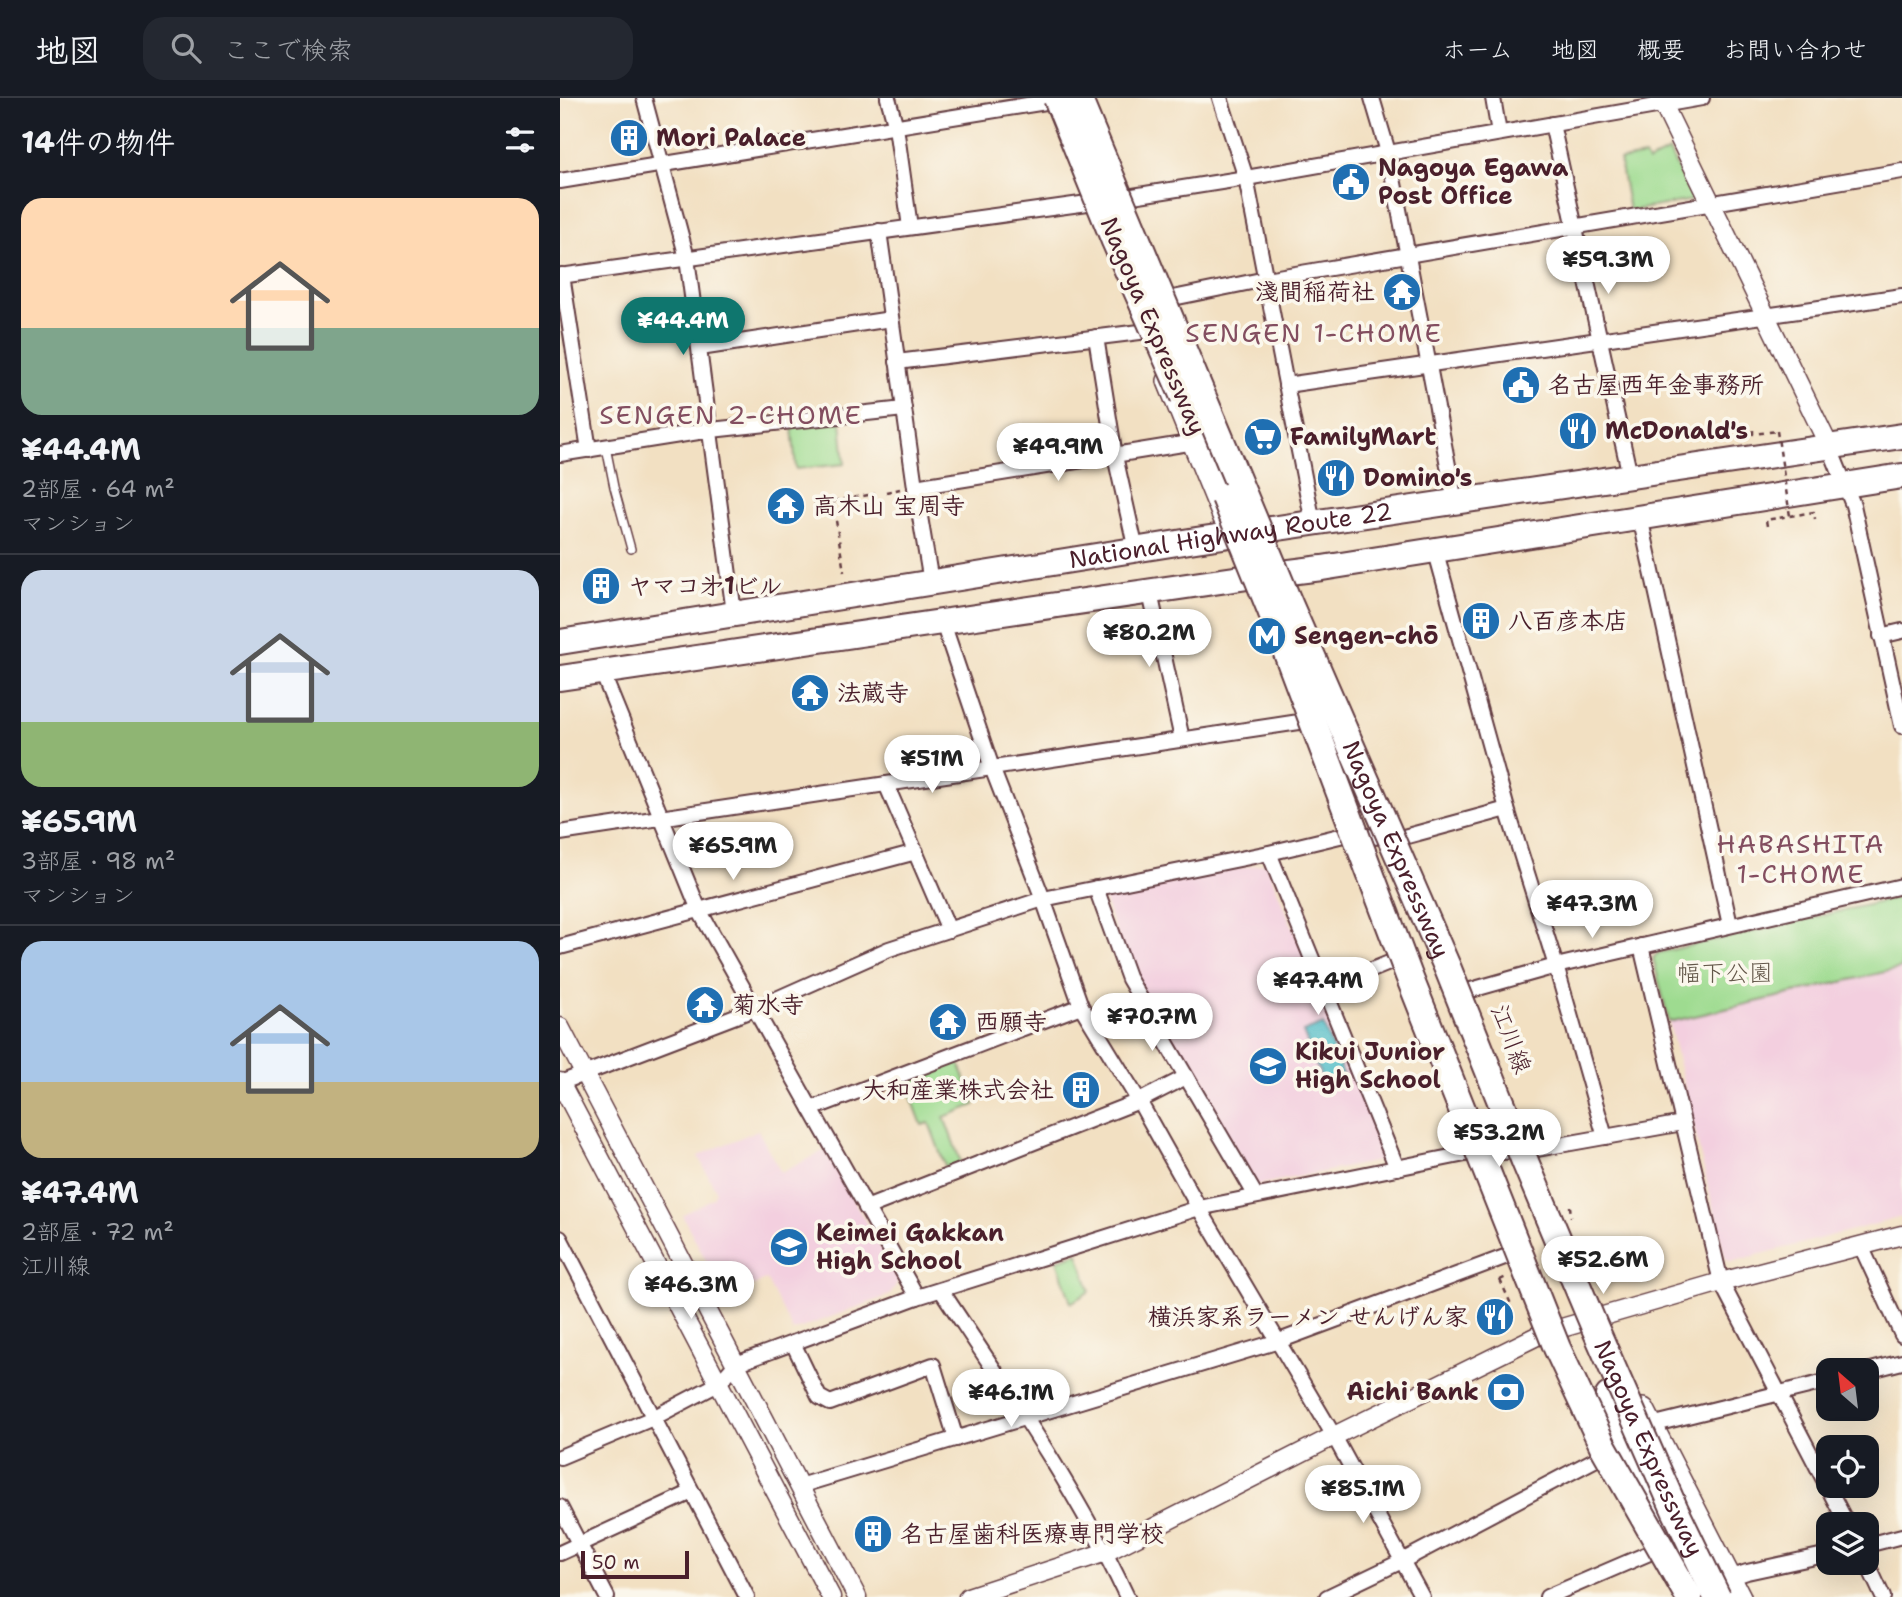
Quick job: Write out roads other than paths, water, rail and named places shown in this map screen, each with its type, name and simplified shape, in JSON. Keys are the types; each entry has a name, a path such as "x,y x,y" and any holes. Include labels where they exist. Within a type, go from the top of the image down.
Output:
{"highway":[{"name":"Nagoya Expressway","path":"1083,98 1280,607 1409,976 1557,1348 1603,1446 1689,1597"},
{"name":"Nagoya Expressway","path":"1053,99 1194,421 1448,969 1526,1164 1675,1510 1729,1592"},
{"name":"National Highway Route 22","path":"560,642 1232,535 1902,436"},
{"name":"National Highway Route 22","path":"560,678 1284,573 1902,476"},
{"path":"1280,607 1320,725 1558,1315 1691,1554 1729,1592"},
{"path":"1604,1398 1702,1597"}],"main road":[{"name":"江川線","path":"1083,98 1265,531 1401,838 1595,1318 1651,1425 1729,1592"},
{"path":"1053,99 1232,535 1299,722 1541,1334 1601,1457 1678,1597"}],"street":[{"path":"644,98 688,257 734,613"},
{"path":"888,98 896,127 910,227"},
{"path":"1220,98 1246,178 1313,523"},
{"path":"1372,98 1388,152 1455,502"},
{"path":"1493,98 1499,133"},
{"path":"589,450 561,275 1095,202 1552,124 1662,101 1702,98"},
{"path":"560,181 1053,99"},
{"path":"1662,101 1846,485 1853,505 1881,636 1898,695 1902,726"},
{"path":"1552,124 1630,475"},
{"path":"1168,299 1265,279 1902,171"},
{"path":"879,231 931,582"},
{"path":"1286,385 1902,296"},
{"path":"700,348 891,319"},
{"path":"897,362 1148,331"},
{"path":"1096,337 1115,456 1136,550"},
{"path":"560,454 710,430 904,409"},
{"path":"915,487 1195,442"},
{"path":"1640,517 1730,925"},
{"path":"1435,549 1507,809 1605,1137"},
{"path":"1150,593 1182,739"},
{"path":"943,623 992,768 1081,1006 1334,1436 1422,1597"},
{"path":"1881,636 1902,631"},
{"path":"602,672 699,910 917,1297"},
{"path":"560,833 1299,722"},
{"path":"887,784 949,930"},
{"path":"831,1597 560,1082 754,1009 889,949 1043,899 1344,835 1401,838 1507,809"},
{"path":"560,947 916,852"},
{"path":"1269,853 1397,1168"},
{"path":"1464,992 1556,966 1902,887"},
{"path":"1096,888 1129,979 1256,1196"},
{"path":"1642,946 1721,1282 1841,1512"},
{"path":"1325,989 1394,961"},
{"path":"811,1109 1081,1006"},
{"path":"560,1027 857,1597"},
{"path":"866,1208 1139,1101 1186,1077"},
{"path":"560,1457 653,1419 718,1384 736,1364 917,1297 1199,1208 1469,1153 1526,1150 1683,1123"},
{"path":"968,1597 1106,1552 1541,1334 1721,1282 1902,1235"},
{"path":"560,1238 747,1597"},
{"path":"1861,1246 1902,1335"},
{"path":"799,1486 1279,1341 1510,1255"},
{"path":"941,1290 1025,1418 1106,1552 1127,1597"},
{"path":"793,1343 819,1397 830,1403 933,1365 956,1439"},
{"path":"1880,1368 1902,1362"},
{"path":"1651,1425 1816,1384"},
{"path":"1327,1597 1601,1457"},
{"path":"560,1553 692,1492"},
{"path":"560,1507 607,1597"},
{"path":"1879,1542 1902,1536"},
{"path":"1547,1597 1654,1551"},
{"path":"1729,1592 1747,1572 1816,1557"},
{"path":"1873,1575 1883,1597"}],"lane":[{"path":"606,447 631,549"}],"water":[{"path":"1323,1024 1343,1074 1323,1082 1303,1032"}],"place":[{"name":"Mori Palace","path":"629,138"},
{"name":"Nagoya Egawa Post Office","path":"1351,182"},
{"name":"淺間稲荷社","path":"1402,292"},
{"name":"名古屋西年金事務所","path":"1521,385"},
{"name":"McDonald's","path":"1578,431"},
{"name":"FamilyMart","path":"1263,437"},
{"name":"Domino's","path":"1336,478"},
{"name":"高木山 宝周寺","path":"786,506"},
{"name":"ヤマコ㐧1ビル","path":"601,586"},
{"name":"八百彦本店","path":"1481,621"},
{"name":"Sengen-chō","path":"1267,636"},
{"name":"法蔵寺","path":"810,693"},
{"name":"菊水寺","path":"705,1005"},
{"name":"西願寺","path":"948,1022"},
{"name":"Kikui Junior High School","path":"1268,1066"},
{"name":"大和産業株式会社","path":"1081,1090"},
{"name":"Keimei Gakkan High School","path":"789,1247"},
{"name":"横浜家系ラーメン せんげん家","path":"1495,1317"},
{"name":"Aichi Bank","path":"1506,1392"},
{"name":"名古屋歯科医療専門学校","path":"873,1534"}],"district":[{"name":"SENGEN 1-CHOME","path":"1314,333"},
{"name":"SENGEN 2-CHOME","path":"731,415"},
{"name":"HABASHITA 1-CHOME","path":"1801,859"}],"park label":[{"name":"幅下公園","path":"1725,973"}]}
